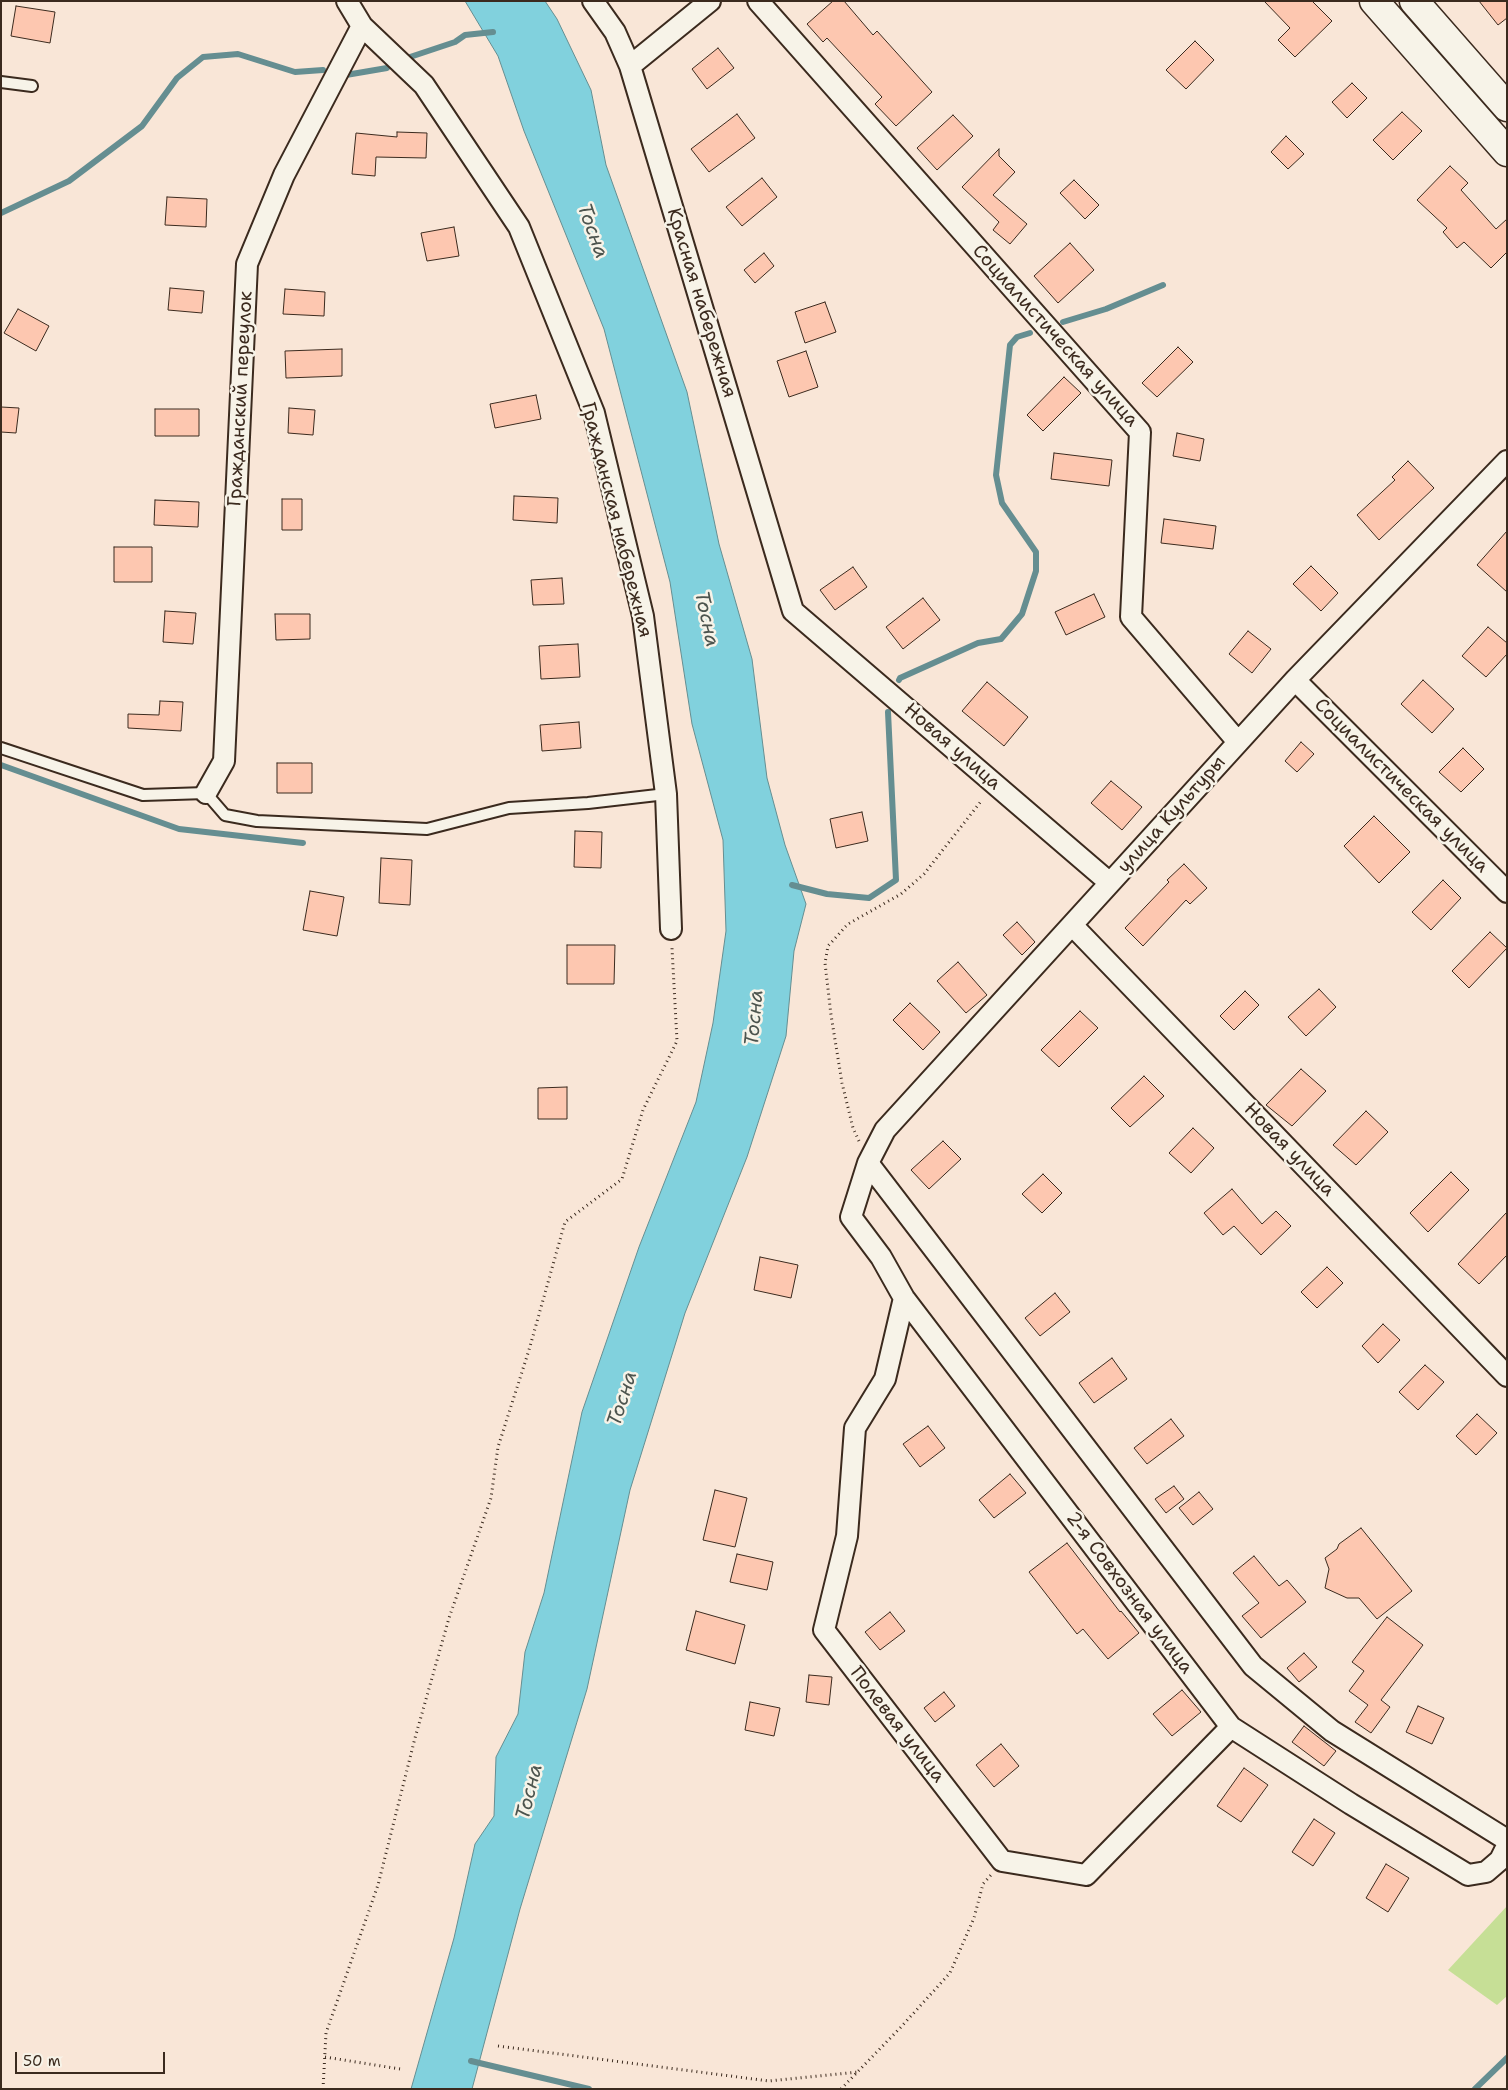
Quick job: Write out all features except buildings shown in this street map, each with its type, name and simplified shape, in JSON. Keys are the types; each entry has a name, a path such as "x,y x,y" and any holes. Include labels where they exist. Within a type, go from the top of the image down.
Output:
{"main road":[{"path":"1374,1 1507,152"},
{"path":"1414,1 1507,107"}],"street":[{"name":"Гражданская набережная","path":"347,1 362,26 424,85 519,227 594,413 643,616 666,794 671,929"},
{"name":"Красная набережная","path":"594,1 615,32 630,66 793,611"},
{"path":"630,66 710,1"},
{"name":"Социалистическая улица","path":"758,1 1140,432 1131,617 1238,742"},
{"name":"Гражданский переулок","path":"206,793 224,761 247,264 284,175 362,26"},
{"name":"улица Культуры","path":"860,1186 868,1163 885,1130 1295,680 1507,461"},
{"name":"Новая улица","path":"793,611 1110,883"},
{"name":"Социалистическая улица","path":"1295,680 1507,892"},
{"name":"Новая улица","path":"1072,925 1507,1376"},
{"path":"868,1163 1253,1666 1332,1732 1507,1840"},
{"name":"2-я Совхозная улица","path":"860,1186 850,1217 881,1257 904,1298 1231,1727 1351,1804 1468,1875 1486,1872 1500,1860 1507,1846"},
{"name":"Полевая улица","path":"904,1298 885,1379 855,1428 847,1536 824,1630 1002,1861"},
{"path":"1002,1861 1086,1875 1231,1727"}],"lane":[{"path":"1,82 32,86"},
{"path":"1,748 143,795 206,793 225,815 257,821 427,829 509,808 588,803 666,794"}],"path":[{"path":"868,1163 853,1128 842,1083 825,963 828,946 848,924 901,894 924,874 994,783"},
{"path":"323,2089 326,2033 378,1885 415,1738 444,1636 491,1498 498,1447 529,1350 565,1222 622,1179 643,1110 677,1041 671,929"},
{"path":"841,2089 950,1973 974,1918 983,1884 1002,1861"},
{"path":"498,2046 769,2081 858,2072"},
{"path":"325,2057 400,2069"}],"green space":[{"path":"1507,1906 1507,1996 1497,2005 1448,1970"}],"water":[{"name":"Тосна","path":"465,1 545,1 557,19 591,90 606,165 687,392 719,544 752,659 767,778 785,845 806,904 794,951 786,1036 747,1157 685,1313 630,1490 587,1689 520,1909 472,2089 411,2089 454,1938 475,1844 494,1816 496,1757 518,1714 525,1652 544,1593 582,1412 639,1247 696,1102 713,1023 726,931 723,840 692,724 670,582 604,329 524,131 498,56"}],"waterway":[{"path":"407,58 455,42 465,35 493,32"},
{"path":"1,213 69,181 142,126 177,78 203,57 238,54 295,72 323,70"},
{"path":"346,75 387,68"},
{"path":"1063,322 1106,309 1163,285"},
{"path":"899,680 978,643 1001,639 1022,614 1036,571 1036,552 1002,503 996,475 1010,345 1017,337 1030,333"},
{"path":"792,885 827,894 869,898 896,880 888,712"},
{"path":"1,765 179,829 303,843"},
{"path":"1475,2089 1507,2058"},
{"path":"471,2061 589,2089"}]}
